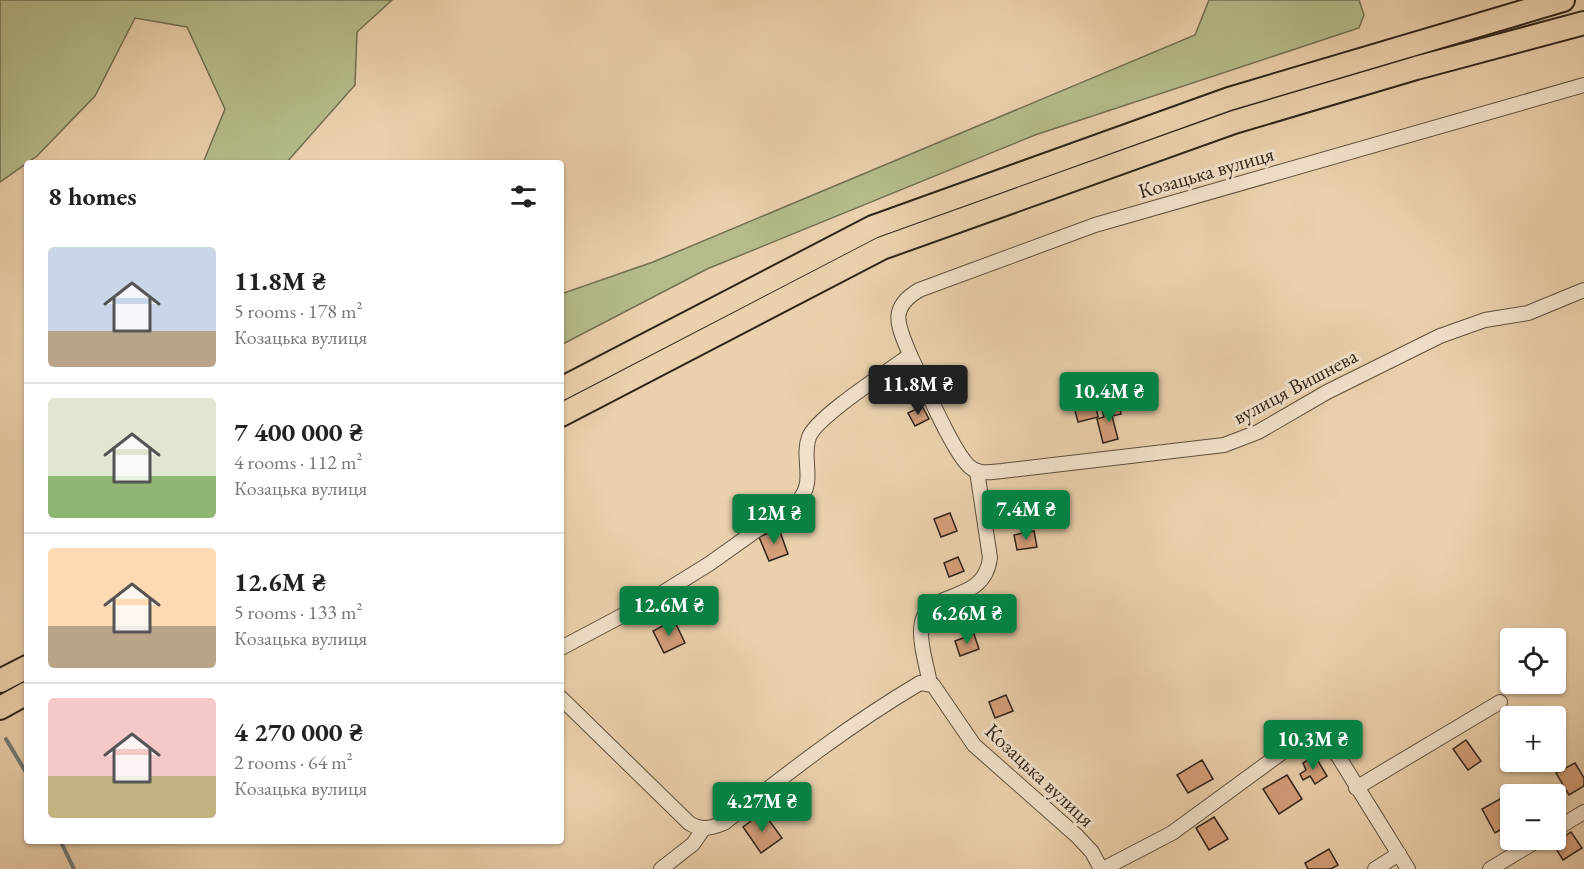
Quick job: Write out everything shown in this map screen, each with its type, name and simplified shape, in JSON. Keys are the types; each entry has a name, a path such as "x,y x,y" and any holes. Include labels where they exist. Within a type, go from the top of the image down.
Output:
{"highway":[{"path":"564,387 873,226 1229,99 1563,0"},
{"path":"564,412 882,248 1234,122 1584,23"},
{"path":"0,681 24,669"},
{"path":"0,708 24,695"}],"street":[{"name":"Козацька вулиця","path":"977,471 970,467 958,450 910,355 897,320 900,308 907,297 919,290 1095,225 1584,86"},
{"name":"вулиця Вишнева","path":"977,471 1002,471 1224,445 1258,432 1327,392 1440,336 1485,320 1528,313 1584,290"},
{"path":"564,646 646,603 709,564 799,500 808,485 806,453 813,429 910,355"},
{"path":"564,701 689,823 704,828 724,822 809,754 876,709 920,683 930,684 922,631 926,614 932,607 973,589 981,583 988,571 990,558 977,471"},
{"name":"Козацька вулиця","path":"930,684 939,691 974,745 1077,836 1092,852 1102,869"},
{"path":"1356,788 1500,702"},
{"path":"1102,869 1172,833 1295,743 1317,738 1330,743 1339,753 1356,788 1408,869"},
{"path":"1566,823 1584,812"},
{"path":"661,869 693,844 704,828"},
{"path":"1490,869 1521,850"},
{"path":"1375,869 1399,854"}],"green space":[{"path":"0,0 392,0 357,32 355,85 289,160 204,160 225,109 187,27 135,18 95,96 37,156 31,160 24,160 24,165 0,182"},
{"path":"1209,0 1359,0 1364,15 1359,28 1035,135 707,269 564,343 564,293 653,262 1195,35"}],"building":[{"path":"1094,397 1098,417 1078,422 1073,403"},
{"path":"1119,403 1121,414 1112,416 1118,439 1103,443 1097,419 1104,417 1101,407"},
{"path":"922,406 929,419 915,426 908,413"},
{"path":"950,513 957,531 941,537 934,519"},
{"path":"779,529 788,554 769,561 759,537"},
{"path":"1034,531 1037,547 1017,550 1014,535"},
{"path":"958,557 964,571 949,577 944,563"},
{"path":"674,620 685,643 664,653 653,631"},
{"path":"974,634 979,649 960,656 955,641"},
{"path":"1006,695 1013,711 995,718 989,702"},
{"path":"1466,740 1481,761 1468,770 1453,749"},
{"path":"1315,756 1327,776 1315,784 1310,776 1303,780 1300,774 1306,770 1303,763"},
{"path":"1202,760 1213,779 1188,793 1177,775"},
{"path":"1575,763 1584,778 1584,786 1569,795 1566,784 1562,784 1556,773 1566,772 1566,768"},
{"path":"1287,775 1302,799 1279,814 1263,789"},
{"path":"1500,799 1500,830 1495,833 1482,809"},
{"path":"763,812 782,838 761,853 743,827"},
{"path":"1214,817 1228,839 1209,850 1196,828"},
{"path":"1571,832 1582,848 1563,860 1557,850 1566,850 1566,835"},
{"path":"1329,849 1338,865 1331,869 1308,869 1305,863"}],"waterway":[{"path":"6,739 24,769"},
{"path":"62,844 74,869"}]}
